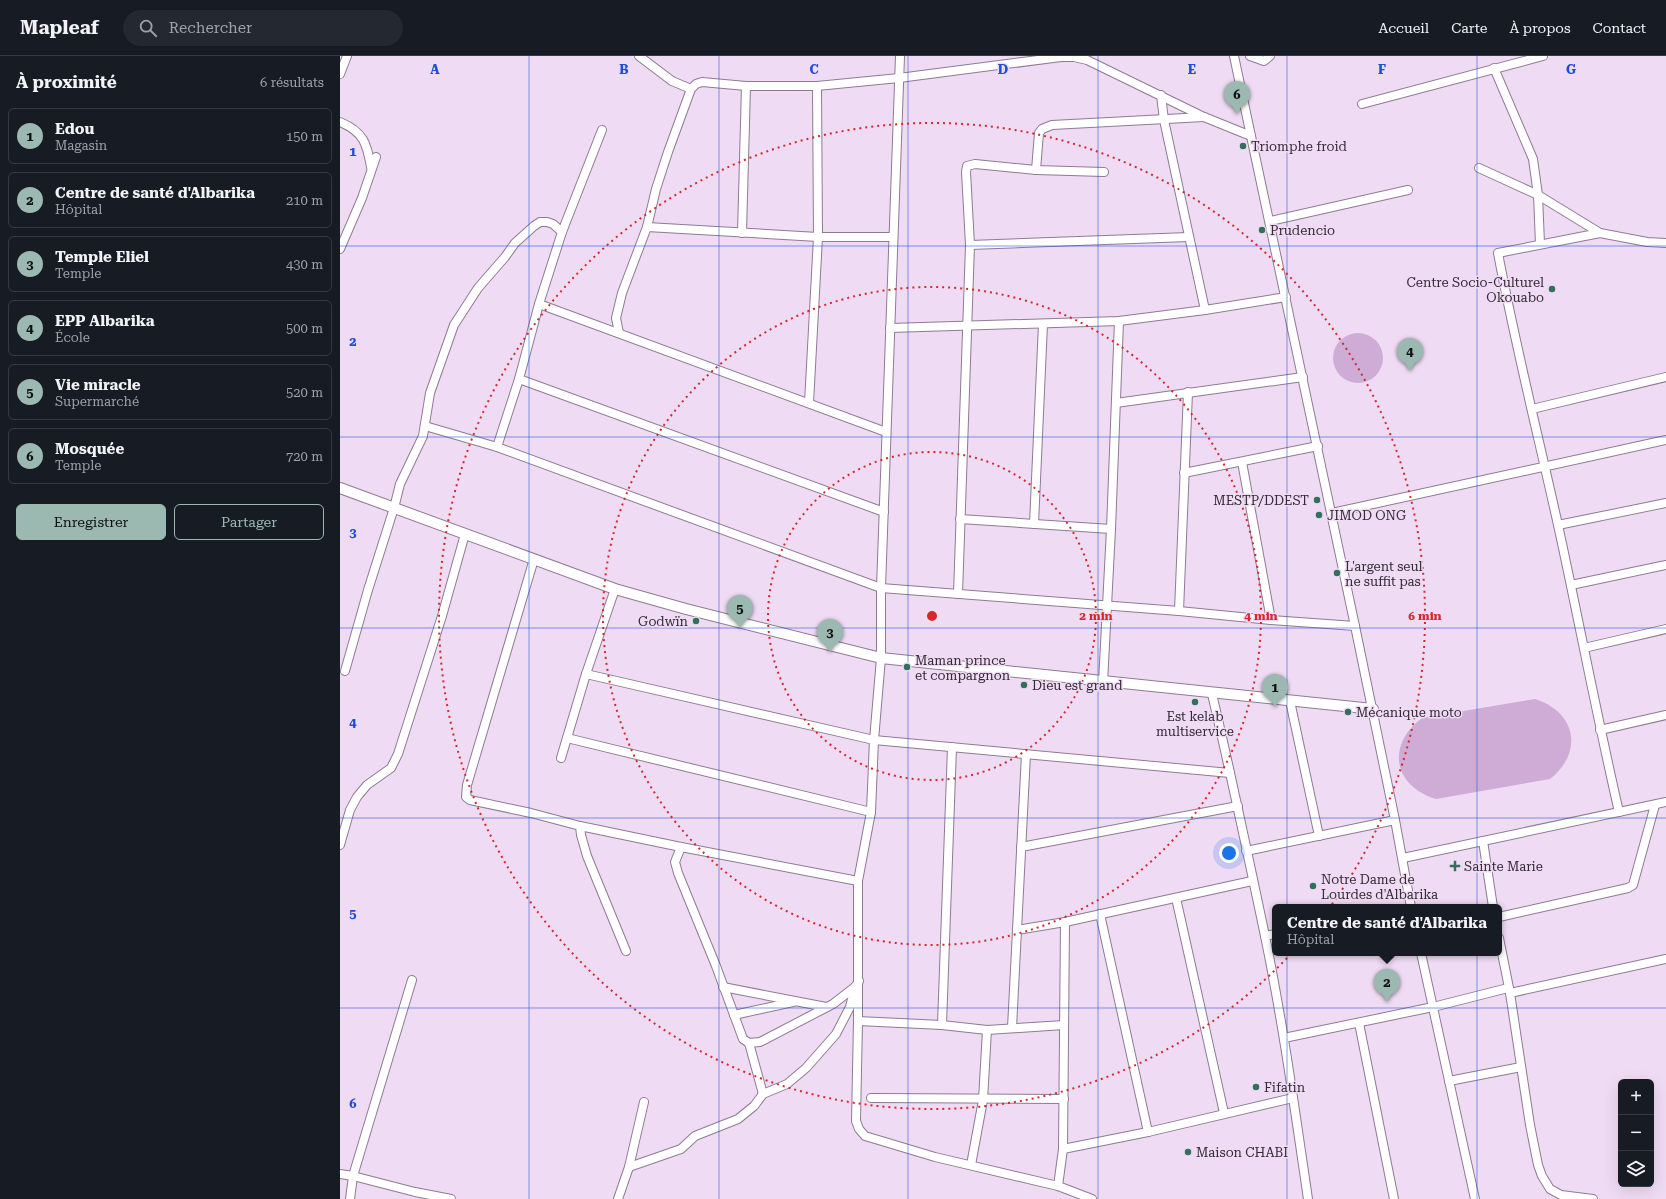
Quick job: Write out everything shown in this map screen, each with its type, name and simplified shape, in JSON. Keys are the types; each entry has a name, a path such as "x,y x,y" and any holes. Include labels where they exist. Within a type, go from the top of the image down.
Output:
{"street":[{"path":"340,74 347,56"},
{"path":"639,56 667,78 691,89"},
{"path":"900,56 881,588 881,658 874,740 871,812 858,880 857,984 854,1007 858,1021 856,1121 865,1136 935,1157 1058,1186 1092,1199"},
{"path":"1234,56 1332,513 1403,858 1411,904"},
{"path":"1250,56 1264,61 1270,56"},
{"path":"1362,104 1543,56"},
{"path":"619,333 616,318 622,293 647,226 656,189 668,152 691,89 696,84 702,82 746,86 818,86 899,78 1061,57 1074,57 1087,60 1204,117 1252,136"},
{"path":"1494,68 1533,159 1538,194 1540,244"},
{"path":"742,233 746,86"},
{"path":"809,403 818,237 818,86"},
{"path":"1161,95 1164,120 1205,310"},
{"path":"1036,170 1039,133 1042,129 1052,125 1204,117"},
{"path":"340,122 359,132 368,148 372,168"},
{"path":"497,448 519,379 539,304 562,232 602,130"},
{"path":"340,249 362,198 376,157"},
{"path":"958,594 970,245 966,166 975,164 1036,170 1104,172"},
{"path":"1479,168 1538,194 1600,233"},
{"path":"1270,221 1408,190"},
{"path":"345,672 400,484 423,436 430,393 444,349 454,325 478,288 515,243 534,226 540,222 547,222 553,224 562,232"},
{"path":"647,226 818,237 893,237"},
{"path":"1619,812 1600,730 1558,525 1509,311 1498,253 1600,233 1647,242 1666,243"},
{"path":"970,245 1189,237"},
{"path":"890,328 1043,324 1119,320 1205,310 1286,297"},
{"path":"539,304 886,432"},
{"path":"1103,683 1111,529 1119,320"},
{"path":"1034,524 1043,324"},
{"path":"1116,403 1303,377"},
{"path":"1532,409 1666,377"},
{"path":"519,379 884,512"},
{"path":"1180,611 1188,392"},
{"path":"425,426 497,448 881,588 1355,626"},
{"path":"1332,513 1666,440"},
{"path":"1184,473 1318,446"},
{"path":"1242,462 1271,620"},
{"path":"340,488 615,589 686,609 881,658 1103,683 1373,710"},
{"path":"1558,525 1666,503"},
{"path":"960,520 1111,529"},
{"path":"340,845 350,810 357,797 367,785 391,768 398,754 442,616 465,534"},
{"path":"534,559 467,785 466,797 470,800 681,848 858,880"},
{"path":"1571,585 1666,565"},
{"path":"561,758 586,674 615,589"},
{"path":"1584,648 1666,630"},
{"path":"586,674 874,740 1230,773"},
{"path":"1212,694 1238,806 1252,880 1265,936 1284,1038 1308,1199"},
{"path":"1290,702 1319,836"},
{"path":"1600,730 1666,715"},
{"path":"567,738 871,812"},
{"path":"942,1025 952,747"},
{"path":"1012,1028 1026,754"},
{"path":"1403,858 1666,802"},
{"path":"1502,916 1628,888 1632,885 1655,805"},
{"path":"1021,846 1238,806"},
{"path":"1246,851 1395,820"},
{"path":"580,826 580,835 587,856 626,951"},
{"path":"1483,841 1494,904"},
{"path":"681,848 675,862 678,874 743,1039 749,1043 760,1042 830,1005 857,984"},
{"path":"1017,930 1065,922 1252,880"},
{"path":"1176,898 1224,1113"},
{"path":"1100,914 1148,1132"},
{"path":"1058,1186 1063,1149 1065,922"},
{"path":"1265,936 1272,935"},
{"path":"1502,954 1531,1132 1538,1165 1542,1176 1550,1189 1561,1195 1593,1199"},
{"path":"1422,956 1475,1199"},
{"path":"1284,1038 1509,990 1666,959"},
{"path":"350,1199 353,1176 412,980"},
{"path":"723,987 796,1001 854,1007"},
{"path":"734,1015 796,1001"},
{"path":"629,1167 681,1149 695,1136 738,1119 754,1106 763,1094 787,1084 806,1068 836,1034 854,1007"},
{"path":"858,1021 942,1025 987,1030 1064,1025"},
{"path":"1359,1023 1394,1199"},
{"path":"971,1165 983,1100 987,1030"},
{"path":"749,1043 763,1094"},
{"path":"1449,1081 1521,1067"},
{"path":"871,1098 1064,1100"},
{"path":"1063,1149 1148,1132 1293,1098"},
{"path":"618,1199 629,1167 644,1102"},
{"path":"340,1174 353,1176 414,1196 451,1199"}],"shaded area":[{"path":"1353,333 1363,333 1376,340 1383,353 1383,363 1376,376 1363,383 1353,383 1344,379 1337,372 1333,363 1333,353 1337,344 1344,337"},
{"path":"1535,699 1549,705 1559,713 1567,723 1571,734 1571,745 1568,757 1561,768 1550,779 1436,799 1422,793 1411,785 1403,775 1399,764 1399,752 1403,740 1422,718"}],"place":[{"name":"Mosquée","path":"1237,114"},
{"name":"Triomphe froid","path":"1243,146"},
{"name":"Prudencio","path":"1262,230"},
{"name":"Centre Socio-Culturel Okouabo","path":"1552,289"},
{"name":"EPP Albarika","path":"1410,371"},
{"name":"MESTP/DDEST","path":"1317,500"},
{"name":"JIMOD ONG","path":"1319,515"},
{"name":"L'argent seul ne suffit pas","path":"1337,573"},
{"name":"Godwïn","path":"696,621"},
{"name":"Vie miracle","path":"740,628"},
{"name":"Temple Eliel","path":"830,652"},
{"name":"Maman prince et compargnon","path":"907,667"},
{"name":"Dieu est grand","path":"1024,685"},
{"name":"Est kelab multiservice","path":"1195,702"},
{"name":"Edou","path":"1275,707"},
{"name":"Mécanique moto","path":"1348,712"},
{"name":"Sainte Marie","path":"1455,866"},
{"name":"Notre Dame de Lourdes d'Albarika","path":"1313,886"},
{"name":"Centre de santé d'Albarika","path":"1387,1002"},
{"name":"Fifatin","path":"1256,1087"},
{"name":"Maison CHABI","path":"1188,1152"}]}
